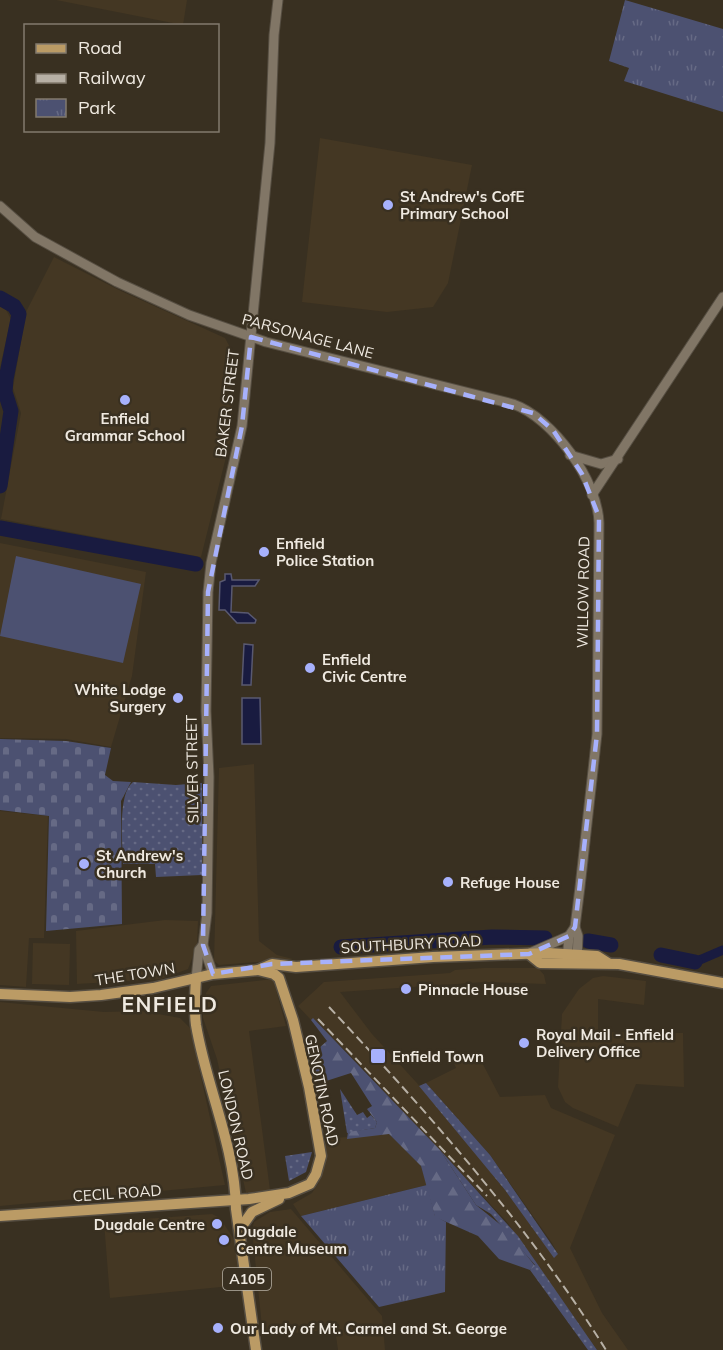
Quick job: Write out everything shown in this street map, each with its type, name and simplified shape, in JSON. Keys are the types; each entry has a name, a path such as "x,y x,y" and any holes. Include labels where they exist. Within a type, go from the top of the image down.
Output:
{"main road":[{"name":"SOUTHBURY ROAD","path":"196,979 213,974 261,971 272,964 296,967 433,957 529,954 540,963 597,956 608,963 723,983"},
{"name":"SOUTHBURY ROAD","path":"279,978 296,967"},
{"path":"261,971 274,974 279,978"},
{"name":"GENOTIN ROAD","path":"236,1200 289,1193 310,1184 319,1166 321,1148 293,1020 279,978"},
{"name":"THE TOWN","path":"0,994 79,997 153,988 196,979"},
{"name":"LONDON ROAD","path":"196,979 196,1026 215,1094 235,1185 256,1350"},
{"path":"240,1229 252,1212 289,1193"},
{"name":"CECIL ROAD","path":"0,1216 236,1200"}],"street":[{"name":"BAKER STREET","path":"206,663 210,570 242,426 270,143 274,35 278,0"},
{"name":"PARSONAGE LANE","path":"0,206 34,237 117,282 189,315 250,337 522,407 553,430 592,495"},
{"path":"592,495 618,459 723,297"},
{"path":"570,455 601,464 618,459"},
{"name":"WILLOW ROAD","path":"572,959 578,936 575,927 597,734 599,523 598,507 592,495"},
{"name":"SILVER STREET","path":"196,979 207,913 209,777 206,663"},
{"name":"WILLOW ROAD","path":"572,959 569,936 575,927"},
{"path":"529,954 569,936"},
{"name":"SILVER STREET","path":"203,945 213,974"}],"highlighted area":[{"path":"251,337 533,413 553,430 582,474 599,517 597,734 575,927 569,936 529,954 272,964 213,974 203,945 208,592 242,426"}],"shaded area":[{"path":"56,0 187,0 183,24"},
{"name":"St Andrew's CofE Primary School","path":"320,138 472,165 448,283 433,307 387,312 302,302"},
{"name":"Enfield Grammar School","path":"54,257 121,291 225,338 232,351 234,388 230,441 201,557 1,519 21,413 13,388 26,312"},
{"path":"0,306 6,310 11,319 0,367"},
{"path":"0,543 146,572 132,676 111,747 66,739 0,738"},
{"path":"225,574 231,574 232,580 259,580 255,586 232,586 231,612 248,613 256,620 255,623 237,623 225,610 219,610 220,582 225,580"},
{"path":"244,644 253,645 251,685 242,685"},
{"path":"242,698 260,698 261,744 242,744"},
{"path":"254,764 259,941 277,955 293,959 219,965 214,961 219,768"},
{"path":"0,811 48,816 44,938 29,938 26,987 0,985"},
{"path":"165,920 198,921 197,945 188,969 161,979 77,984 76,931"},
{"path":"33,943 70,944 69,985 32,984"},
{"path":"538,968 544,975 546,984 485,982 340,992 372,1034 438,1106 505,1190 554,1257 558,1254 552,1243 490,1155 426,1083 456,1068 453,1061 476,1051 500,1097 545,1095 551,1108 615,1135 570,1248 602,1313 628,1350 597,1350 507,1222 361,1067 298,1006 324,982 450,973 455,970"},
{"path":"603,976 646,981 644,1005 598,999 598,1032 683,1033 684,1087 636,1084 618,1127 573,1108 565,1102 558,1087 562,1014 579,989 593,978"},
{"path":"273,979 286,1026 249,1031 270,1190 246,1193 217,1059 203,1018 203,1007 206,993 211,986"},
{"path":"0,1002 104,1012 142,1011 180,1018 190,1028 225,1185 0,1206"},
{"path":"389,1134 421,1166 427,1185 301,1216 293,1204 312,1193 318,1184 324,1163 324,1142 334,1138"},
{"path":"291,1209 382,1316 385,1350 338,1350 335,1329 263,1336 252,1230 254,1222 270,1212"},
{"path":"212,1214 220,1218 235,1241 241,1285 110,1298 104,1222"}],"green space":[{"path":"625,0 723,29 723,112 624,81 629,68 609,61"},
{"path":"16,556 141,584 123,663 0,636"},
{"path":"0,739 66,741 111,748 105,775 113,781 131,782 121,801 122,924 46,931 49,816 0,810"},
{"path":"133,782 176,785 202,783 202,875 156,877 155,864 123,864 123,808 128,788"},
{"path":"313,1018 440,1150 476,1205 507,1230 535,1266 530,1270 499,1259 478,1236 435,1217 421,1166 389,1134 347,1139 348,1132 375,1128 377,1122 367,1109 372,1106 351,1073 323,1082 321,1073 315,1074 311,1055 327,1041 311,1020"},
{"path":"426,1083 490,1155 558,1254 554,1258 505,1190 419,1086"},
{"path":"340,1089 357,1115 363,1112 367,1118 371,1115 377,1122 375,1128 347,1133"},
{"path":"440,1150 518,1236 597,1350 588,1350 530,1270 535,1265 491,1214 476,1205"},
{"path":"312,1152 306,1172 289,1181 285,1156"},
{"path":"427,1185 435,1216 446,1222 445,1292 379,1307 301,1216"}],"waterway":[{"path":"0,298 14,306 19,314 6,379 5,392 11,411 0,486"},
{"path":"0,528 196,564"},
{"path":"341,947 492,937 545,938"},
{"path":"588,941 611,945"},
{"path":"695,962 723,950"},
{"path":"661,955 695,962"}],"railway":[{"path":"329,1007 404,1088 476,1172 544,1258 606,1350"},
{"path":"318,1019 487,1196"}],"place":[{"name":"St Andrew's CofE Primary School","path":"388,205"},
{"name":"Enfield Grammar School","path":"125,400"},
{"name":"Enfield Police Station","path":"264,552"},
{"name":"Enfield Civic Centre","path":"310,668"},
{"name":"White Lodge Surgery","path":"178,698"},
{"name":"St Andrew's Church","path":"84,864"},
{"name":"Refuge House","path":"448,882"},
{"name":"Pinnacle House","path":"406,989"},
{"name":"Royal Mail - Enfield Delivery Office","path":"524,1043"},
{"name":"Enfield Town","path":"378,1056"},
{"name":"Dugdale Centre","path":"217,1224"},
{"name":"Dugdale Centre Museum","path":"224,1240"},
{"name":"Our Lady of Mt. Carmel and St. George","path":"218,1328"}],"district":[{"name":"ENFIELD","path":"170,1004"}]}
